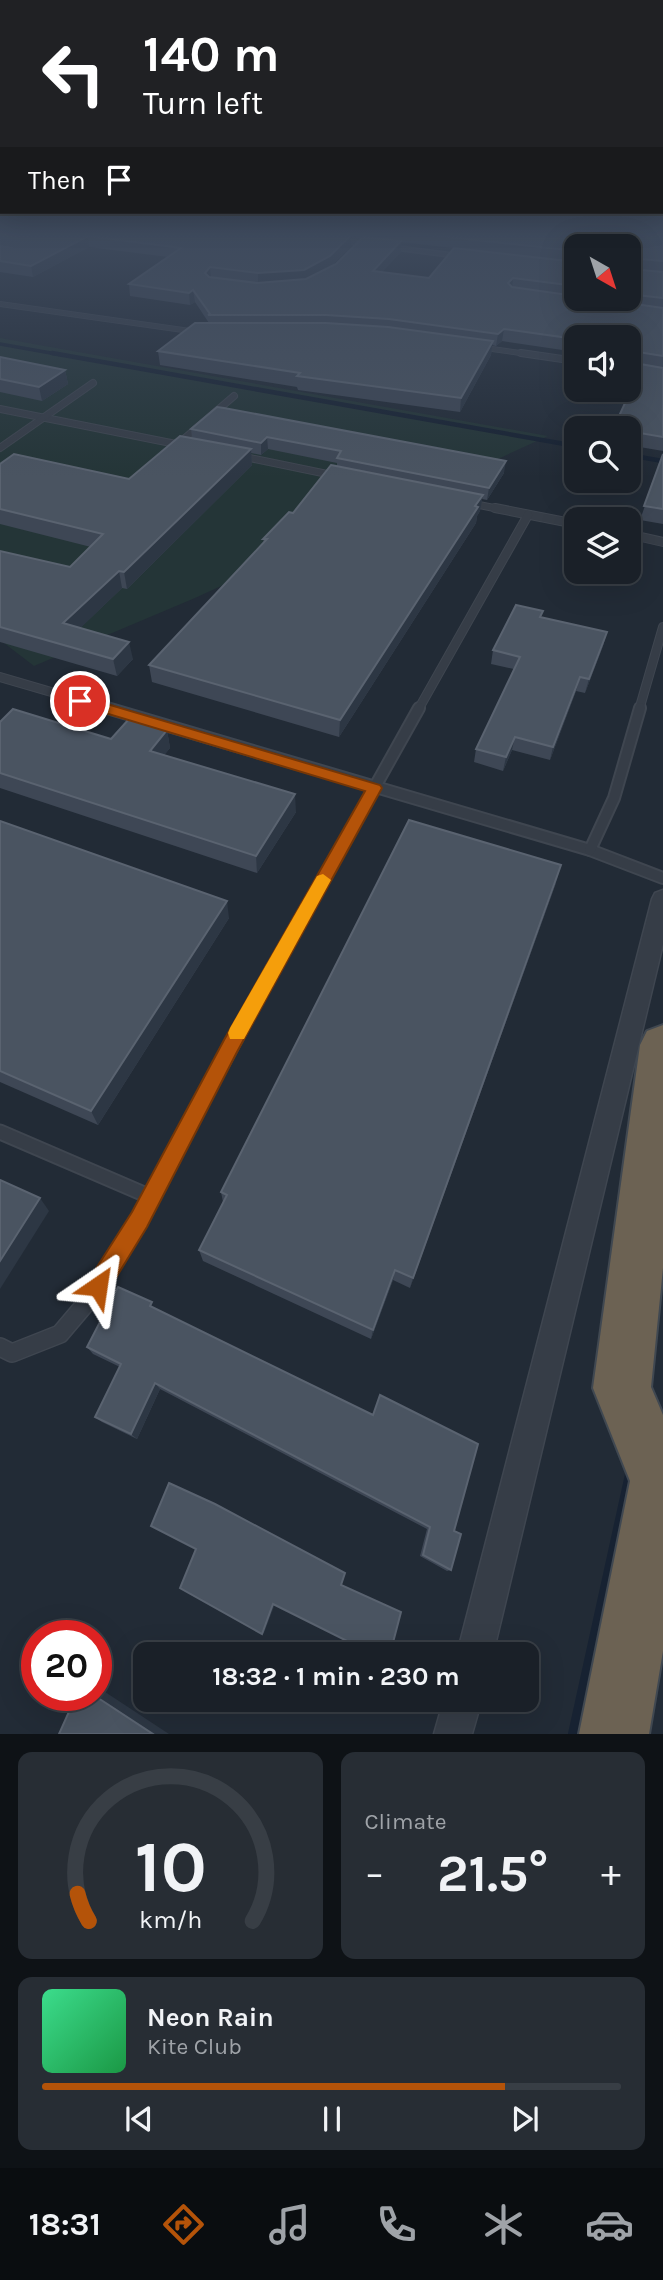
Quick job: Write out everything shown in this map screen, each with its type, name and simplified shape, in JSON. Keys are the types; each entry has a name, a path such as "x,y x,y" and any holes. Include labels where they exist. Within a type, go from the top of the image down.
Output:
{"highway":[{"path":"614,1734 662,1475 622,1388 663,1045"}],"street":[{"path":"478,1642 663,899"},
{"path":"453,1734 459,1712"}],"lane":[{"path":"69,315 152,328 209,332"},
{"path":"464,345 564,359"},
{"path":"0,448 93,383"},
{"path":"178,444 234,396"},
{"path":"0,409 192,447"},
{"path":"232,455 340,477"},
{"path":"461,501 564,522"},
{"path":"0,1347 12,1353 60,1334 84,1308 151,1198 230,1046 528,514"},
{"path":"641,537 663,541"},
{"path":"590,850 614,798 663,627"},
{"path":"0,677 590,850 663,878"},
{"path":"0,1132 151,1198"}],"shaded area":[{"path":"0,338 548,436 195,598 34,666 0,640"}],"building":[{"path":"208,315 663,315 663,356 641,352 641,325 564,325 564,337 504,329 498,334 389,319 326,315"},
{"path":"195,323 326,323 388,327 493,341 461,398 297,376 300,373 158,351"},
{"path":"0,357 65,370 39,387 0,379"},
{"path":"641,364 663,368 663,437 641,433 641,416 619,416 626,402 641,402"},
{"path":"217,407 506,461 489,488 337,458 341,451 267,437 261,443 191,429"},
{"path":"180,436 251,449 124,572 119,571 63,623 129,642 113,659 0,627 0,551 70,567 103,534 0,509 0,464 14,454 129,479"},
{"path":"663,454 663,509 644,506"},
{"path":"331,465 483,495 475,506 478,507 340,720 149,665 267,539 263,539 289,512 293,513"},
{"path":"516,605 543,611 540,617 607,632 589,679 580,677 553,747 515,737 506,757 476,749 520,657 493,650"},
{"path":"13,709 111,739 129,719 167,730 150,751 295,794 256,856 0,773 0,722"},
{"path":"409,820 561,865 413,1278 395,1270 373,1330 199,1250 227,1195 221,1192"},
{"path":"0,821 227,901 91,1111 0,1071"},
{"path":"0,1180 40,1198 0,1261"},
{"path":"118,1287 152,1302 150,1306 373,1415 380,1395 478,1444 454,1531 461,1534 451,1570 423,1555 430,1527 155,1383 131,1434 95,1417 121,1364 87,1347"},
{"path":"169,1483 215,1504 345,1573 341,1585 401,1612 393,1642 349,1642 273,1604 262,1634 180,1588 196,1549 151,1526"},
{"path":"112,1707 153,1734 59,1734 69,1711 112,1711"}],"waterway":[{"path":"0,344 62,355"},
{"path":"52,353 564,444"},
{"path":"641,457 663,461"},
{"path":"574,1734 632,1470"}],"slow traffic":[{"path":"237,1033 323,880"}],"route":[{"path":"80,701 374,788 230,1046 139,1219 98,1286"}]}
